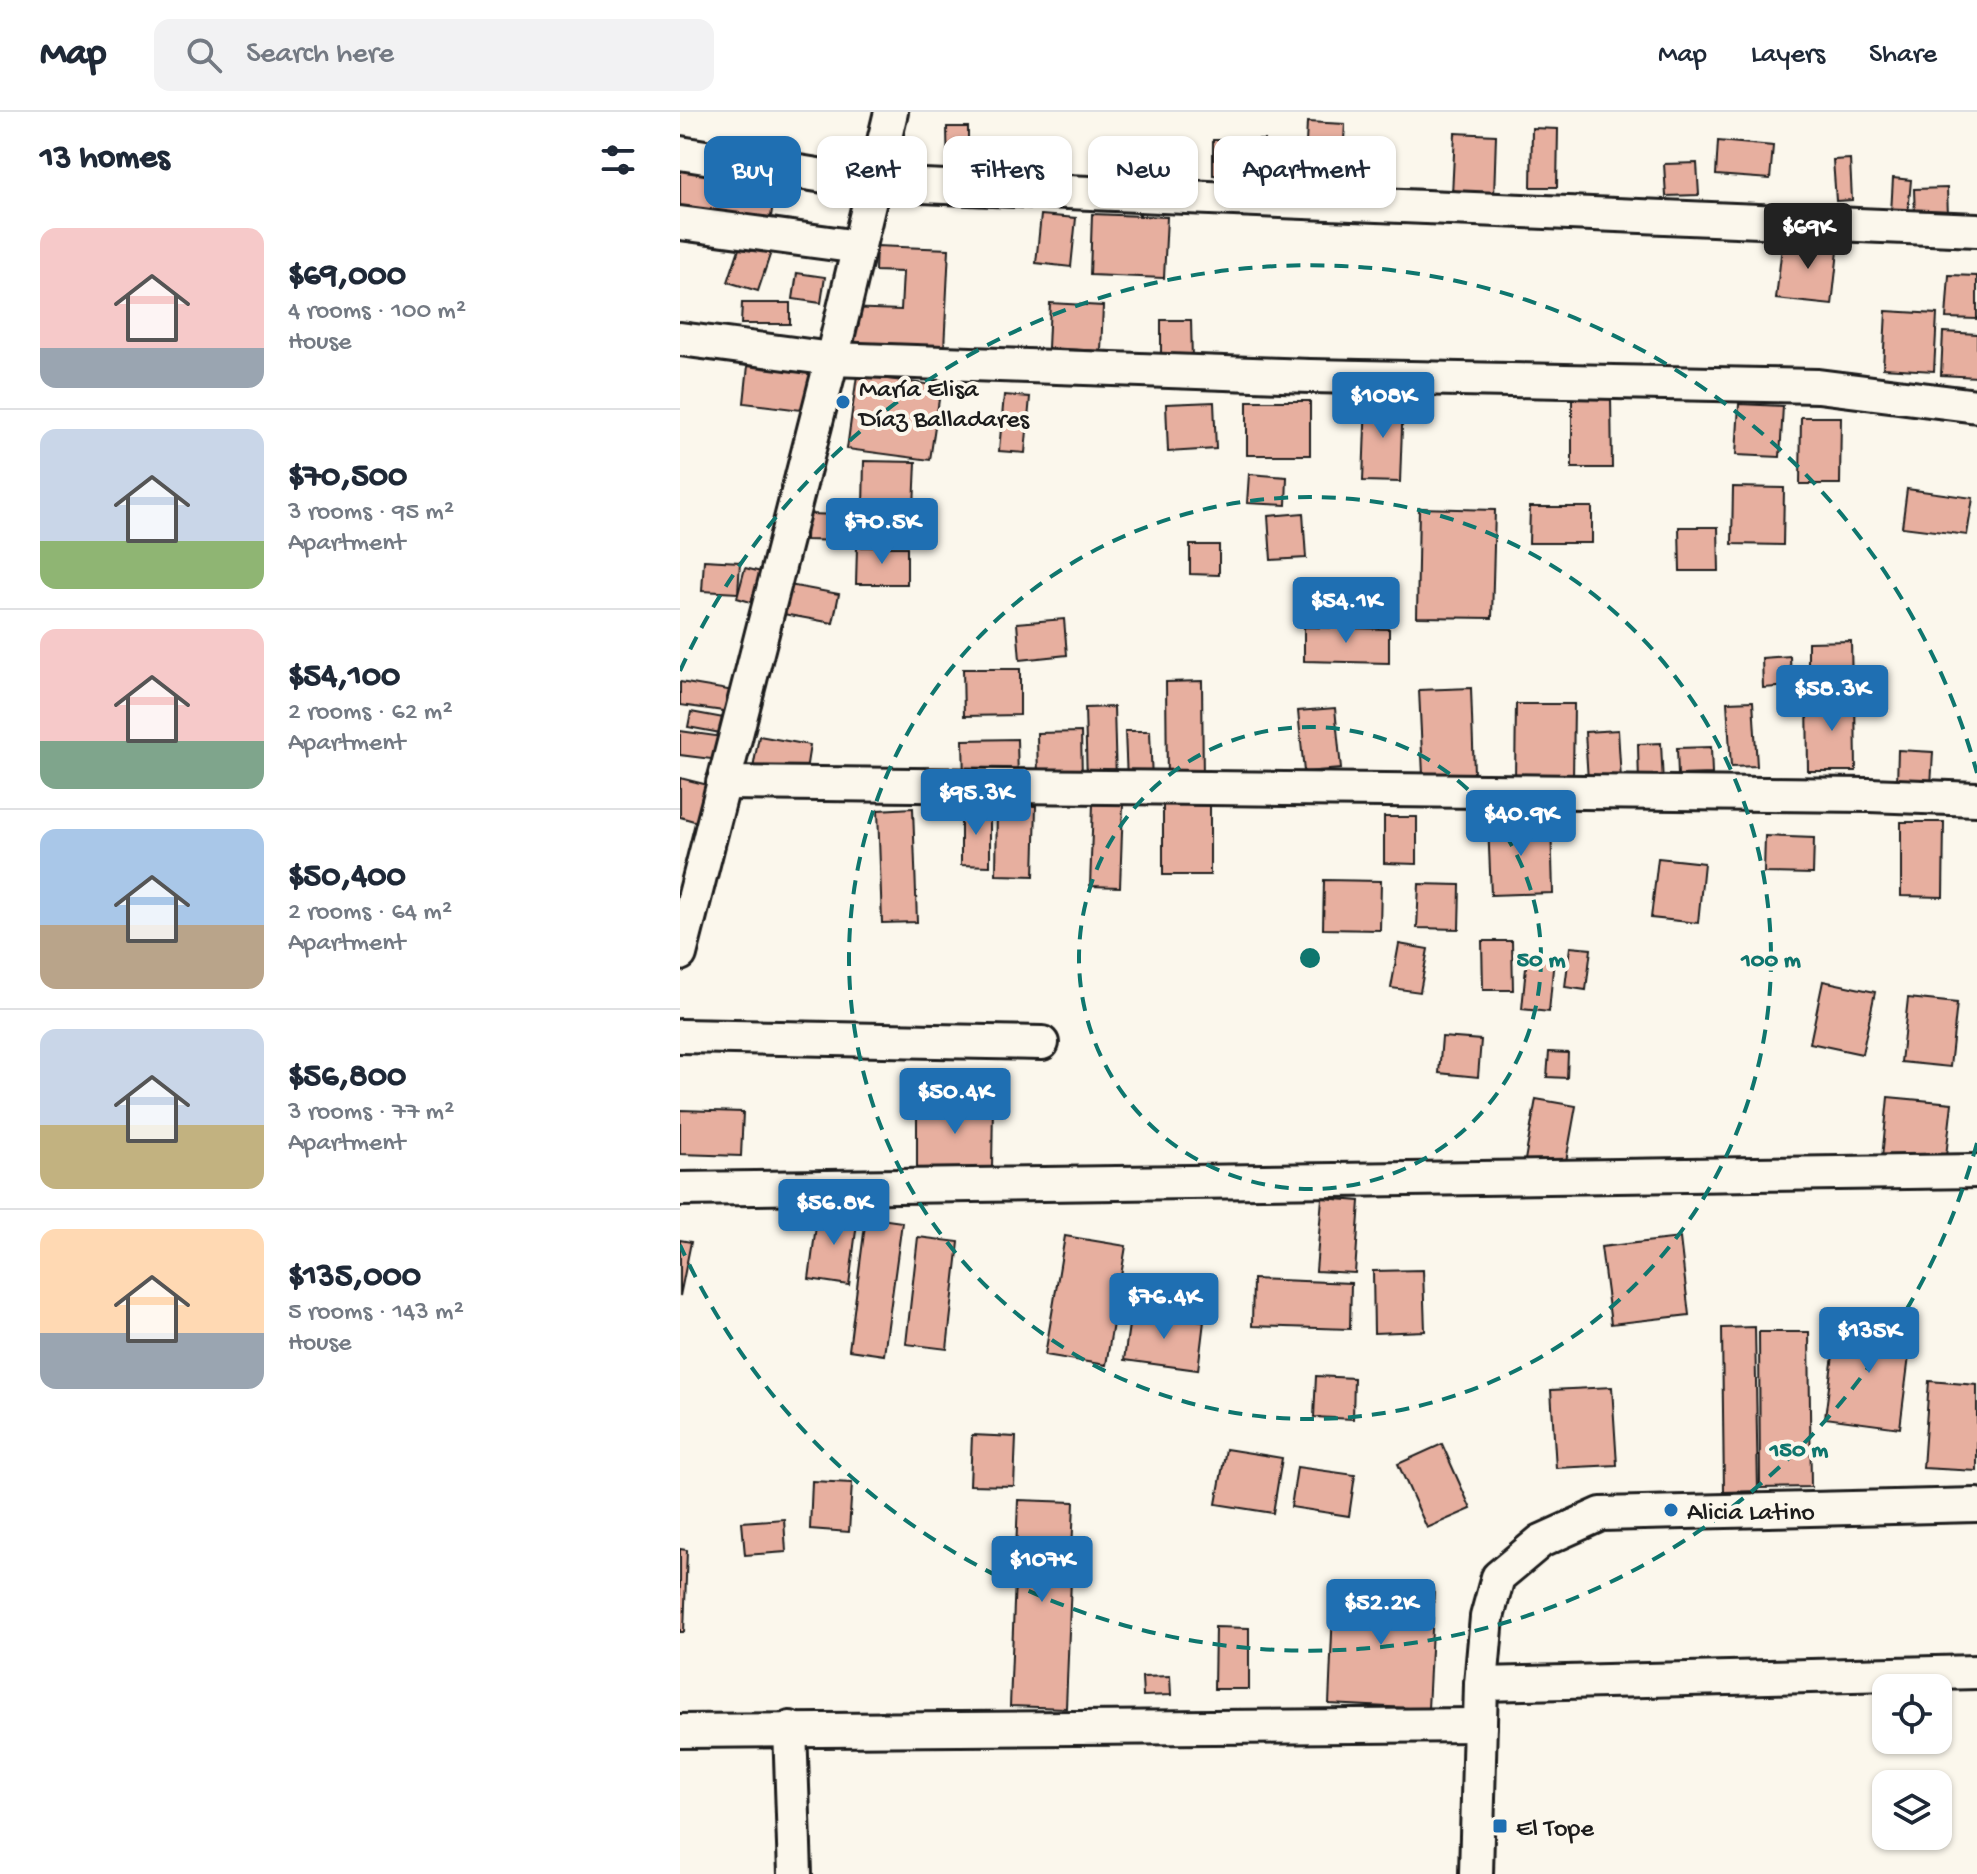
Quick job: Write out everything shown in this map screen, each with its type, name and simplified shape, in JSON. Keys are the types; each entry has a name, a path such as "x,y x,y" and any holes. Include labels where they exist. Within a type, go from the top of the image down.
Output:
{"street":[{"path":"885,136 891,112"},
{"path":"680,153 817,175"},
{"path":"927,186 1977,230"},
{"path":"680,954 693,846 723,783 868,208"},
{"path":"680,223 859,247"},
{"path":"680,339 832,359 1310,376 1818,386 1977,406"},
{"path":"723,783 1869,795 1977,799"},
{"path":"680,1036 1042,1043"},
{"path":"680,1189 1977,1171"},
{"path":"1476,1874 1481,1684 1487,1617 1498,1577 1541,1541 1601,1514 1977,1505"},
{"path":"1481,1684 1977,1672"},
{"path":"680,1731 1480,1725"},
{"path":"790,1728 795,1874"}],"building":[{"path":"1307,122 1345,124 1344,136 1306,136"},
{"path":"947,127 968,127 968,136 947,136"},
{"path":"1532,128 1558,129 1557,187 1531,187"},
{"path":"1455,133 1496,135 1494,197 1452,195"},
{"path":"1718,141 1773,146 1770,179 1716,175"},
{"path":"680,158 704,162 704,208 772,208 769,231 680,212"},
{"path":"1850,159 1852,200 1836,201 1833,160"},
{"path":"1697,163 1699,195 1666,196 1664,164"},
{"path":"1893,178 1911,180 1908,214 1891,213"},
{"path":"1947,188 1948,216 1915,217 1914,189"},
{"path":"1092,214 1167,217 1164,278 1090,275"},
{"path":"1041,215 1076,218 1071,267 1036,263"},
{"path":"1783,237 1839,242 1832,305 1776,299"},
{"path":"742,240 772,249 758,291 728,282"},
{"path":"876,246 949,249 944,349 844,344 845,308 901,310 903,272 875,271"},
{"path":"797,273 825,277 821,303 793,299"},
{"path":"1949,275 1977,276 1977,319 1946,318"},
{"path":"742,303 790,303 790,324 741,324"},
{"path":"1050,303 1103,306 1101,351 1048,348"},
{"path":"1886,311 1937,314 1934,371 1883,368"},
{"path":"1161,320 1191,320 1192,359 1161,360"},
{"path":"1943,332 1977,334 1977,377 1941,375"},
{"path":"749,356 815,364 809,411 744,403"},
{"path":"857,375 941,386 930,460 847,449"},
{"path":"1004,395 1030,397 1025,453 999,451"},
{"path":"1611,398 1612,468 1572,468 1572,399"},
{"path":"1366,399 1403,400 1400,482 1363,481"},
{"path":"1247,401 1310,401 1310,455 1247,455"},
{"path":"1214,402 1216,449 1168,452 1166,404"},
{"path":"1739,404 1783,406 1780,457 1736,455"},
{"path":"1801,417 1841,417 1840,484 1800,484"},
{"path":"864,461 916,462 914,508 863,507"},
{"path":"1249,474 1287,477 1286,505 1247,503"},
{"path":"1733,487 1784,488 1783,545 1732,544"},
{"path":"1907,489 1973,498 1967,535 1902,527"},
{"path":"1530,507 1592,507 1592,543 1529,543"},
{"path":"1419,508 1495,510 1492,618 1417,617"},
{"path":"1303,513 1306,558 1271,560 1268,516"},
{"path":"807,514 843,515 842,541 806,540"},
{"path":"1679,527 1718,527 1719,571 1680,571"},
{"path":"1190,545 1219,545 1219,575 1190,574"},
{"path":"857,547 907,547 907,584 856,584"},
{"path":"704,560 740,562 738,593 702,591"},
{"path":"745,568 769,574 761,605 737,598"},
{"path":"789,585 839,594 833,623 783,614"},
{"path":"1064,619 1067,655 1020,660 1017,623"},
{"path":"1304,627 1389,629 1389,663 1304,661"},
{"path":"1851,641 1852,689 1808,689 1808,642"},
{"path":"1790,656 1791,686 1763,688 1762,658"},
{"path":"963,669 1020,669 1020,715 964,716"},
{"path":"1202,681 1203,781 1167,782 1166,682"},
{"path":"680,682 734,691 731,712 680,705"},
{"path":"1471,688 1474,773 1423,775 1419,690"},
{"path":"1855,694 1856,771 1808,771 1807,695"},
{"path":"1753,701 1757,766 1731,767 1727,702"},
{"path":"1516,704 1574,704 1573,779 1515,778"},
{"path":"1114,707 1116,781 1087,782 1085,708"},
{"path":"1335,708 1341,769 1304,772 1298,711"},
{"path":"691,712 729,719 726,734 688,727"},
{"path":"1618,730 1621,779 1588,781 1585,732"},
{"path":"680,731 723,737 719,760 680,755"},
{"path":"1125,731 1150,731 1152,781 1127,781"},
{"path":"1081,732 1082,778 1038,779 1037,733"},
{"path":"759,736 810,745 804,783 752,774"},
{"path":"1017,739 1018,779 964,781 963,740"},
{"path":"1661,743 1663,784 1639,785 1638,744"},
{"path":"1711,747 1712,774 1678,775 1677,748"},
{"path":"1898,750 1933,752 1931,786 1897,784"},
{"path":"680,778 712,786 701,823 680,817"},
{"path":"1093,804 1123,805 1120,887 1090,886"},
{"path":"1163,804 1210,804 1210,875 1163,875"},
{"path":"997,805 1036,806 1034,876 996,875"},
{"path":"913,808 917,922 882,923 878,810"},
{"path":"961,808 990,808 990,866 961,865"},
{"path":"1384,817 1417,817 1417,864 1384,863"},
{"path":"1551,821 1553,893 1491,895 1488,824"},
{"path":"1901,822 1944,822 1943,897 1901,896"},
{"path":"1765,836 1814,838 1813,874 1764,873"},
{"path":"1658,858 1704,863 1698,923 1651,918"},
{"path":"1324,880 1381,881 1380,930 1323,929"},
{"path":"1419,884 1460,885 1459,929 1417,928"},
{"path":"1482,941 1512,941 1513,990 1483,990"},
{"path":"1399,944 1428,949 1420,992 1391,988"},
{"path":"1570,947 1591,949 1586,990 1565,987"},
{"path":"1527,956 1554,958 1549,1012 1522,1009"},
{"path":"1823,981 1875,992 1862,1054 1810,1043"},
{"path":"1908,998 1957,1003 1950,1067 1901,1062"},
{"path":"1442,1037 1481,1040 1478,1077 1439,1073"},
{"path":"1549,1052 1568,1053 1567,1078 1547,1077"},
{"path":"1888,1097 1952,1103 1945,1165 1882,1158"},
{"path":"1536,1099 1576,1106 1565,1167 1525,1160"},
{"path":"917,1103 993,1104 992,1168 917,1168"},
{"path":"680,1110 743,1112 741,1156 680,1154"},
{"path":"1322,1198 1360,1201 1355,1273 1316,1271"},
{"path":"818,1210 858,1215 849,1285 809,1279"},
{"path":"866,1217 902,1222 884,1355 849,1350"},
{"path":"1065,1236 1126,1246 1106,1365 1045,1355"},
{"path":"918,1237 959,1242 947,1349 906,1344"},
{"path":"1680,1238 1689,1315 1611,1324 1601,1247"},
{"path":"680,1240 691,1242 680,1296"},
{"path":"1423,1270 1425,1331 1374,1333 1373,1271"},
{"path":"1253,1279 1351,1283 1350,1329 1252,1326"},
{"path":"1131,1311 1204,1321 1198,1370 1124,1360"},
{"path":"1837,1323 1912,1332 1900,1428 1825,1418"},
{"path":"1755,1327 1758,1491 1724,1492 1722,1328"},
{"path":"1759,1332 1809,1332 1811,1487 1760,1488"},
{"path":"1316,1376 1354,1378 1353,1419 1314,1417"},
{"path":"1929,1381 1977,1385 1977,1471 1923,1468"},
{"path":"1612,1387 1617,1465 1556,1468 1551,1390"},
{"path":"972,1435 1016,1437 1014,1486 970,1485"},
{"path":"1442,1444 1471,1509 1427,1528 1398,1464"},
{"path":"1226,1449 1282,1458 1273,1513 1216,1504"},
{"path":"1297,1467 1355,1475 1349,1516 1291,1507"},
{"path":"812,1481 852,1483 849,1532 810,1529"},
{"path":"1018,1500 1074,1502 1066,1708 1010,1706"},
{"path":"784,1519 786,1552 745,1555 742,1522"},
{"path":"680,1549 687,1550 684,1632 680,1632"},
{"path":"1334,1586 1434,1590 1428,1709 1329,1704"},
{"path":"1215,1627 1249,1628 1249,1689 1214,1689"},
{"path":"1170,1676 1171,1695 1143,1696 1142,1677"}],"place":[{"name":"María Elisa Díaz Balladares","path":"843,402"},
{"name":"Alicia Latino","path":"1671,1510"},
{"name":"El Tope","path":"1500,1826"}]}
